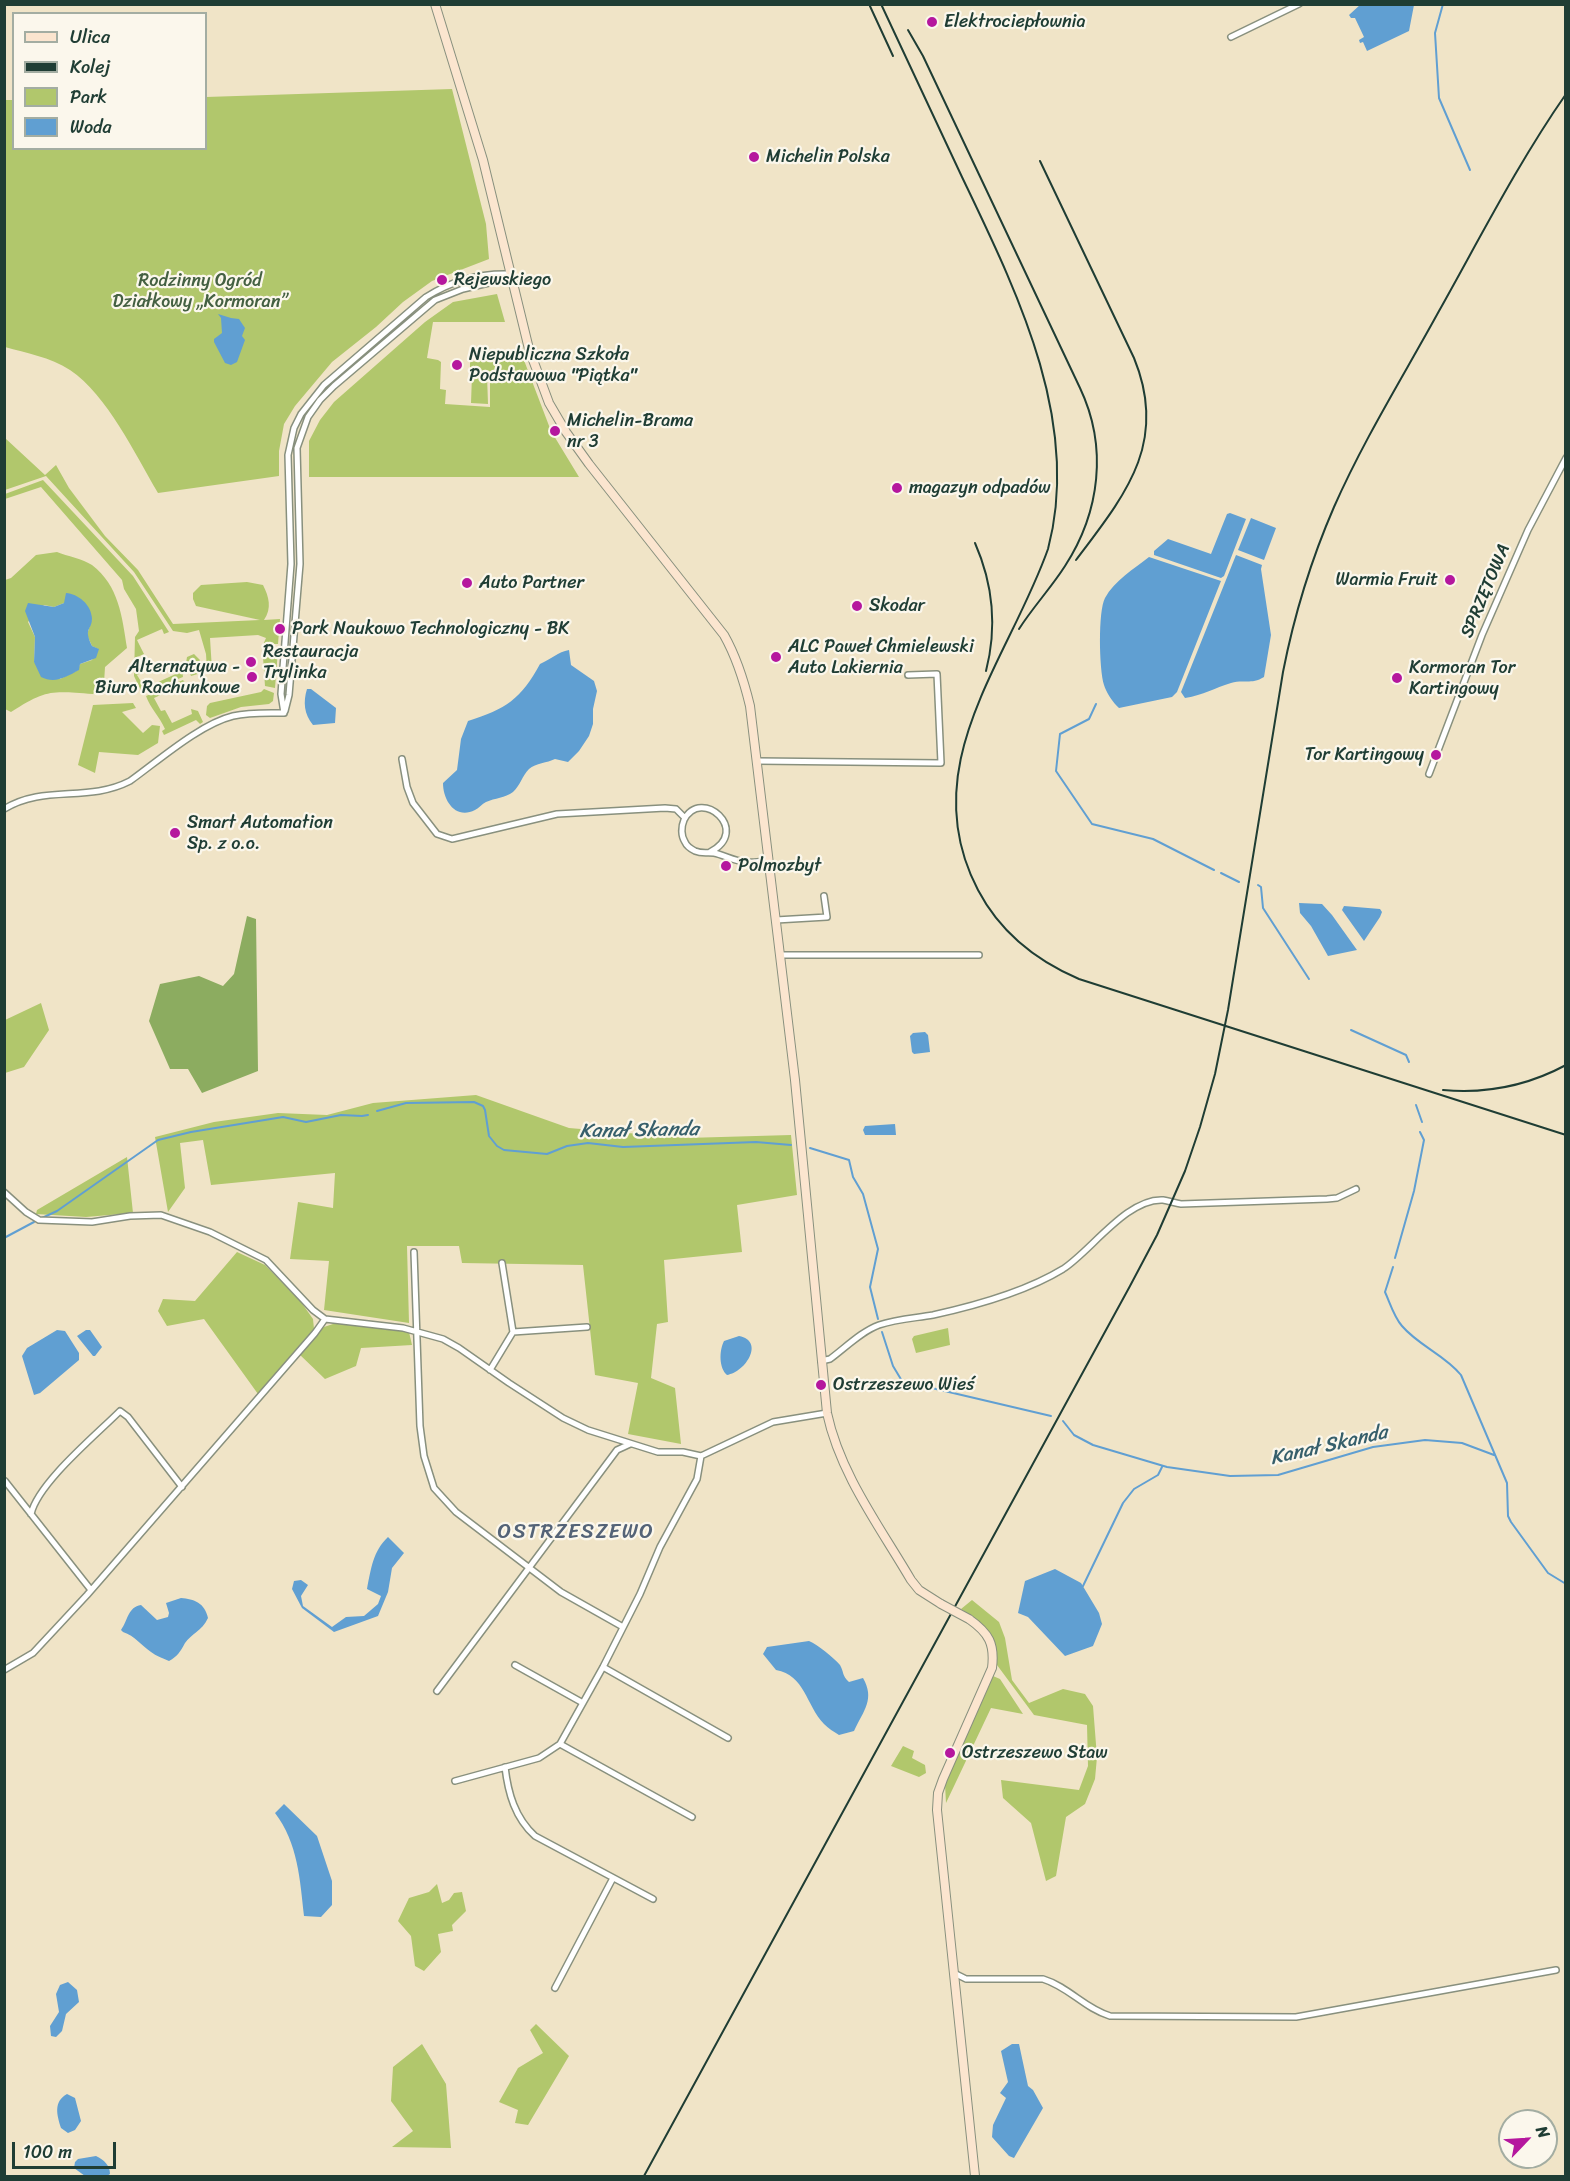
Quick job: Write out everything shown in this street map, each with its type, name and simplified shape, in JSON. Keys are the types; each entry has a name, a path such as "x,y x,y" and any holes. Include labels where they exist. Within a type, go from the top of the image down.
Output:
{"street":[{"path":"435,4 483,160 529,349 541,384 566,432 711,617 732,650 744,681 750,706 776,920 802,1155 821,1361 832,1439 843,1464 919,1590 969,1619 986,1634 993,1653 992,1668 938,1793 937,1810 975,2176"},
{"path":"1231,37 1299,4"},
{"path":"4,809 17,802 39,796 91,793 118,787 210,725 251,713 284,713 281,694 291,564 288,455 294,428 301,414 324,385 426,297 458,281 491,274 510,274"},
{"name":"SPRZĘTOWA","path":"1428,774 1482,635 1528,530 1566,458"},
{"path":"757,761 941,764 937,674 908,675"},
{"path":"402,759 407,787 413,803 437,834 452,839 557,814 665,808 676,809 685,818"},
{"path":"710,852 722,844 725,837 725,822 715,811 702,808 689,813 681,827 684,842 694,851 710,852 745,862 768,861"},
{"path":"722,844 729,857"},
{"path":"776,920 827,917 824,896"},
{"path":"780,955 979,955"},
{"path":"821,1361 830,1359 877,1325 934,1314 974,1303 1017,1290 1047,1277 1063,1269 1127,1215 1148,1203 1163,1200 1180,1204 1327,1199 1337,1198 1356,1189"},
{"path":"4,1192 26,1212 39,1220 92,1222 130,1216 161,1215 210,1232 266,1260 313,1310 325,1319 418,1331 443,1339 563,1418 588,1430 658,1452 683,1452 701,1456 773,1422 827,1413"},
{"path":"414,1252 420,1426 424,1456 434,1488 456,1512 561,1592 623,1627"},
{"path":"490,1370 513,1332 502,1263"},
{"path":"4,1670 33,1653 91,1590 325,1319"},
{"path":"513,1332 587,1328"},
{"path":"31,1514 34,1503 58,1473 120,1411 128,1417 182,1486"},
{"path":"437,1691 617,1449 630,1444"},
{"path":"455,1781 540,1758 560,1744 603,1667 660,1547 696,1479 701,1456"},
{"path":"4,1480 91,1590"},
{"path":"515,1665 583,1703"},
{"path":"603,1667 728,1738"},
{"path":"560,1744 692,1817"},
{"path":"505,1767 507,1785 524,1825 536,1836 652,1899"},
{"path":"555,1988 614,1878"},
{"path":"954,1973 966,1979 1043,1979 1055,1983 1088,2007 1110,2016 1296,2017 1556,1970"}],"green space":[{"name":"Rodzinny Ogród Działkowy „Kormoran”","path":"452,89 486,224 489,259 432,281 403,302 332,362 295,406 284,424 279,451 279,476 158,493 119,426 96,394 83,381 70,370 54,362 5,347 4,100 12,100 12,150 207,150 207,97"},
{"path":"497,294 505,322 433,322 427,358 441,362 440,389 446,390 445,404 490,407 490,373 470,372 470,362 522,355 551,431 579,477 309,477 309,441 320,420 334,402 425,322 453,302"},
{"path":"472,375 487,375 488,404 471,403"},
{"path":"5,438 45,475 56,465 69,488 105,536 138,570 173,624 260,620 196,606 193,593 201,585 247,582 263,585 269,602 264,620 280,619 278,644 266,644 262,647 266,638 258,635 210,638 212,670 207,670 206,654 199,630 187,633 173,631 134,572 46,476 5,490"},
{"path":"43,480 133,576 169,632 164,634 162,629 137,640 144,654 135,658 143,672 137,675 145,688 178,673 176,668 182,669 183,677 142,693 134,676 135,637 139,631 136,609 124,589 122,580 41,487 5,499 5,494"},
{"path":"57,552 80,559 101,573 118,602 127,648 105,667 104,683 93,694 50,693 33,699 11,712 5,709 5,580 11,578 36,555","holes":["64,603 92,618 87,635 92,646 98,649 92,660 80,664 78,670 60,679 34,662 35,637 28,622 44,605 54,607"]},
{"path":"268,650 278,650 275,688 265,686 263,657"},
{"path":"194,654 200,660 201,673 191,676 186,663 187,657"},
{"path":"183,680 187,685 184,690 182,685 154,698 161,711 165,710 172,723 192,714 191,709 198,711 203,722 200,724 196,720 164,735 162,731 165,729 146,696"},
{"path":"264,689 274,693 273,701 269,704 241,707 210,718 206,715 207,706 210,703 261,692"},
{"path":"133,703 136,708 122,712 143,733 152,725 160,726 158,743 138,755 99,752 95,773 78,765 93,705"},
{"path":"247,916 256,919 258,1071 202,1093 188,1069 170,1069 149,1021 160,984 199,976 223,986 234,974"},
{"path":"41,1003 49,1030 24,1067 5,1073 5,1020"},
{"path":"476,1095 569,1128 686,1138 791,1135 797,1195 737,1205 742,1252 664,1260 668,1322 657,1324 651,1378 675,1388 681,1444 628,1434 638,1383 595,1375 583,1265 462,1263 459,1246 407,1246 409,1323 324,1310 329,1261 290,1259 298,1202 333,1208 335,1173 211,1185 203,1140 180,1143 185,1188 168,1212 155,1137 214,1122 278,1113 327,1115 373,1103"},
{"path":"127,1157 133,1213 86,1217 36,1214 37,1210"},
{"path":"237,1252 265,1265 301,1302 313,1319 314,1329 258,1394 204,1319 167,1326 158,1311 163,1299 195,1301"},
{"path":"339,1322 409,1332 412,1345 361,1348 356,1366 325,1379 298,1353 324,1327"},
{"path":"948,1328 950,1345 916,1353 912,1339 914,1336"},
{"path":"972,1600 999,1622 1005,1638 1012,1680 1029,1703 1063,1689 1085,1694 1093,1706 1097,1757 1095,1779 1085,1804 1066,1817 1056,1876 1046,1881 1031,1823 1003,1798 1001,1780 1079,1790 1088,1766 1087,1725 1034,1715 997,1665 990,1633 961,1609"},
{"path":"993,1676 1000,1679 1023,1714 991,1708 946,1803 945,1784"},
{"path":"903,1746 914,1751 912,1758 925,1765 926,1773 919,1777 891,1766"},
{"path":"437,1884 442,1903 449,1900 454,1893 462,1892 466,1911 452,1925 453,1931 438,1934 441,1952 424,1971 415,1966 411,1936 398,1921 409,1898 429,1892"},
{"path":"536,2024 569,2056 528,2125 515,2123 518,2110 499,2102 518,2068 543,2053 530,2030"},
{"path":"422,2044 446,2084 451,2148 392,2147 413,2131 391,2101 393,2067"}],"water":[{"path":"1361,4 1414,5 1409,31 1367,51 1363,42 1360,43 1359,40 1364,37 1355,18 1349,15"},
{"path":"218,314 239,319 245,328 242,336 245,340 237,362 231,365 225,363 214,342 214,339 222,333 221,318"},
{"path":"1227,514 1246,519 1224,576 1221,578 1154,555 1154,551 1168,539 1211,554"},
{"path":"1251,518 1276,528 1264,560 1238,550"},
{"path":"1236,555 1262,565 1271,635 1264,677 1255,681 1231,683 1185,698 1181,692"},
{"path":"1149,557 1221,581 1177,692 1172,697 1119,708 1108,694 1102,677 1101,615 1105,598 1109,592 1125,575"},
{"path":"66,593 79,598 89,608 92,622 88,635 92,646 99,649 96,658 80,664 79,670 60,679 46,679 41,677 34,662 35,637 25,611 28,603 54,607 64,603"},
{"path":"569,650 571,665 594,681 597,691 593,709 593,724 589,736 579,751 568,762 555,759 532,767 510,794 486,802 468,812 457,811 445,796 443,783 457,770 461,739 468,721 493,712 511,701 526,686 540,664"},
{"path":"307,689 311,689 336,708 335,723 313,725 305,708"},
{"path":"1299,903 1322,904 1357,950 1328,956 1311,926 1300,913"},
{"path":"1344,906 1380,909 1382,912 1364,941 1342,910"},
{"path":"925,1032 928,1035 930,1052 914,1054 910,1036 913,1033"},
{"path":"895,1124 896,1135 865,1135 863,1130 865,1126"},
{"path":"57,1330 65,1331 79,1353 79,1360 40,1393 34,1395 22,1356 27,1348"},
{"path":"90,1330 102,1347 95,1356 77,1336"},
{"path":"739,1336 747,1339 752,1350 741,1368 727,1375 721,1364 722,1345 724,1341"},
{"path":"388,1537 404,1553 392,1568 388,1592 378,1616 334,1632 302,1608 292,1589 294,1581 301,1580 308,1585 301,1596 303,1606 332,1627 346,1617 364,1616 378,1604 381,1596 367,1589 376,1554"},
{"path":"1055,1569 1081,1583 1099,1613 1102,1624 1093,1646 1065,1656 1028,1617 1018,1613 1025,1581"},
{"path":"181,1598 190,1599 202,1605 208,1618 203,1626 187,1640 178,1654 169,1661 153,1653 121,1630 133,1608 141,1605 157,1620 168,1617 166,1603"},
{"path":"809,1641 821,1648 840,1665 849,1682 863,1678 868,1692 867,1705 854,1731 839,1735 827,1727 799,1684 786,1673 776,1670 763,1654 767,1647"},
{"path":"284,1804 317,1836 332,1881 332,1905 321,1917 304,1916 297,1862 289,1837 275,1813"},
{"path":"68,1982 77,1990 79,2002 66,2014 62,2031 56,2037 51,2036 50,2026 59,2012 56,1994 60,1985"},
{"path":"1012,2044 1019,2044 1028,2086 1033,2090 1043,2108 1014,2158 1009,2156 992,2137 993,2125 1006,2098 1000,2093 1008,2082 1001,2051"},
{"path":"67,2094 75,2098 81,2121 75,2130 68,2133 61,2128 57,2109 60,2101"},
{"path":"96,2156 108,2165 110,2174 107,2176 85,2176 74,2168 78,2159"}],"waterway":[{"path":"1443,4 1435,33 1439,98 1470,170"},
{"path":"1096,704 1089,719 1060,734 1056,771 1092,824 1153,839 1214,870"},
{"path":"1221,873 1239,882"},
{"path":"1258,885 1261,887 1263,908 1309,979"},
{"path":"1351,1030 1406,1055 1409,1062"},
{"name":"Kanał Skanda","path":"377,1111 406,1103 474,1102 483,1106 489,1136 497,1146 504,1150 547,1154 567,1146 588,1143 623,1147 756,1142 791,1145"},
{"path":"1416,1105 1422,1122"},
{"name":"Kanał Skanda","path":"42,1218 57,1211 158,1140 191,1132 283,1117 306,1122 341,1115 368,1115"},
{"path":"1395,1258 1414,1191 1424,1140 1420,1132"},
{"name":"Kanał Skanda","path":"810,1148 849,1160 853,1177 863,1194 878,1249 870,1287 878,1319"},
{"name":"Kanał Skanda","path":"4,1238 34,1222"},
{"path":"1393,1267 1385,1292 1397,1318 1409,1333 1461,1375 1507,1483 1508,1516 1511,1522 1548,1573 1566,1584"},
{"name":"Kanał Skanda","path":"882,1332 893,1366 902,1381 1051,1416"},
{"name":"Kanał Skanda","path":"1063,1421 1074,1435 1093,1445 1167,1467 1230,1476 1278,1475 1373,1447 1425,1440 1462,1443 1494,1455"},
{"path":"1083,1586 1123,1503 1134,1489 1158,1475 1162,1467"}],"railway":[{"path":"869,4 893,56"},
{"path":"881,4 983,220 1022,311 1038,357 1050,405 1056,453 1056,501 1048,549 1031,591 991,674 974,715 961,757 956,800 961,844 978,890 987,905 1021,944 1034,954 1079,979 1566,1135"},
{"path":"908,30 923,56 1080,388 1089,410 1094,433 1097,456 1096,479 1093,502 1086,524 1065,566 1019,629"},
{"path":"644,2176 1157,1235 1185,1171 1215,1074 1228,1010 1283,672 1292,630 1318,547 1334,507 1371,432 1516,174 1566,94"},
{"path":"1040,161 1134,358 1144,388 1147,416 1144,442 1125,490 1076,560"},
{"path":"975,543 986,574 991,606 991,639 986,671"},
{"path":"1443,1090 1475,1091 1506,1087 1537,1078 1566,1065"}],"place":[{"name":"Elektrociepłownia","path":"932,22"},
{"name":"Michelin Polska","path":"754,157"},
{"name":"Rejewskiego","path":"442,280"},
{"name":"Niepubliczna Szkoła Podstawowa \"Piątka\"","path":"457,365"},
{"name":"Michelin-Brama nr 3","path":"555,431"},
{"name":"magazyn odpadów","path":"897,488"},
{"name":"Warmia Fruit","path":"1450,580"},
{"name":"Auto Partner","path":"467,583"},
{"name":"Skodar","path":"857,606"},
{"name":"Park Naukowo Technologiczny - BK","path":"280,629"},
{"name":"ALC Paweł Chmielewski Auto Lakiernia","path":"776,657"},
{"name":"Restauracja Trylinka","path":"251,662"},
{"name":"Alternatywa - Biuro Rachunkowe","path":"252,677"},
{"name":"Kormoran Tor Kartingowy","path":"1397,678"},
{"name":"Tor Kartingowy","path":"1436,755"},
{"name":"Smart Automation Sp. z o.o.","path":"175,833"},
{"name":"Polmozbyt","path":"726,866"},
{"name":"Ostrzeszewo Wieś","path":"821,1385"},
{"name":"Ostrzeszewo Staw","path":"950,1753"}],"district":[{"name":"OSTRZESZEWO","path":"576,1533"}]}
